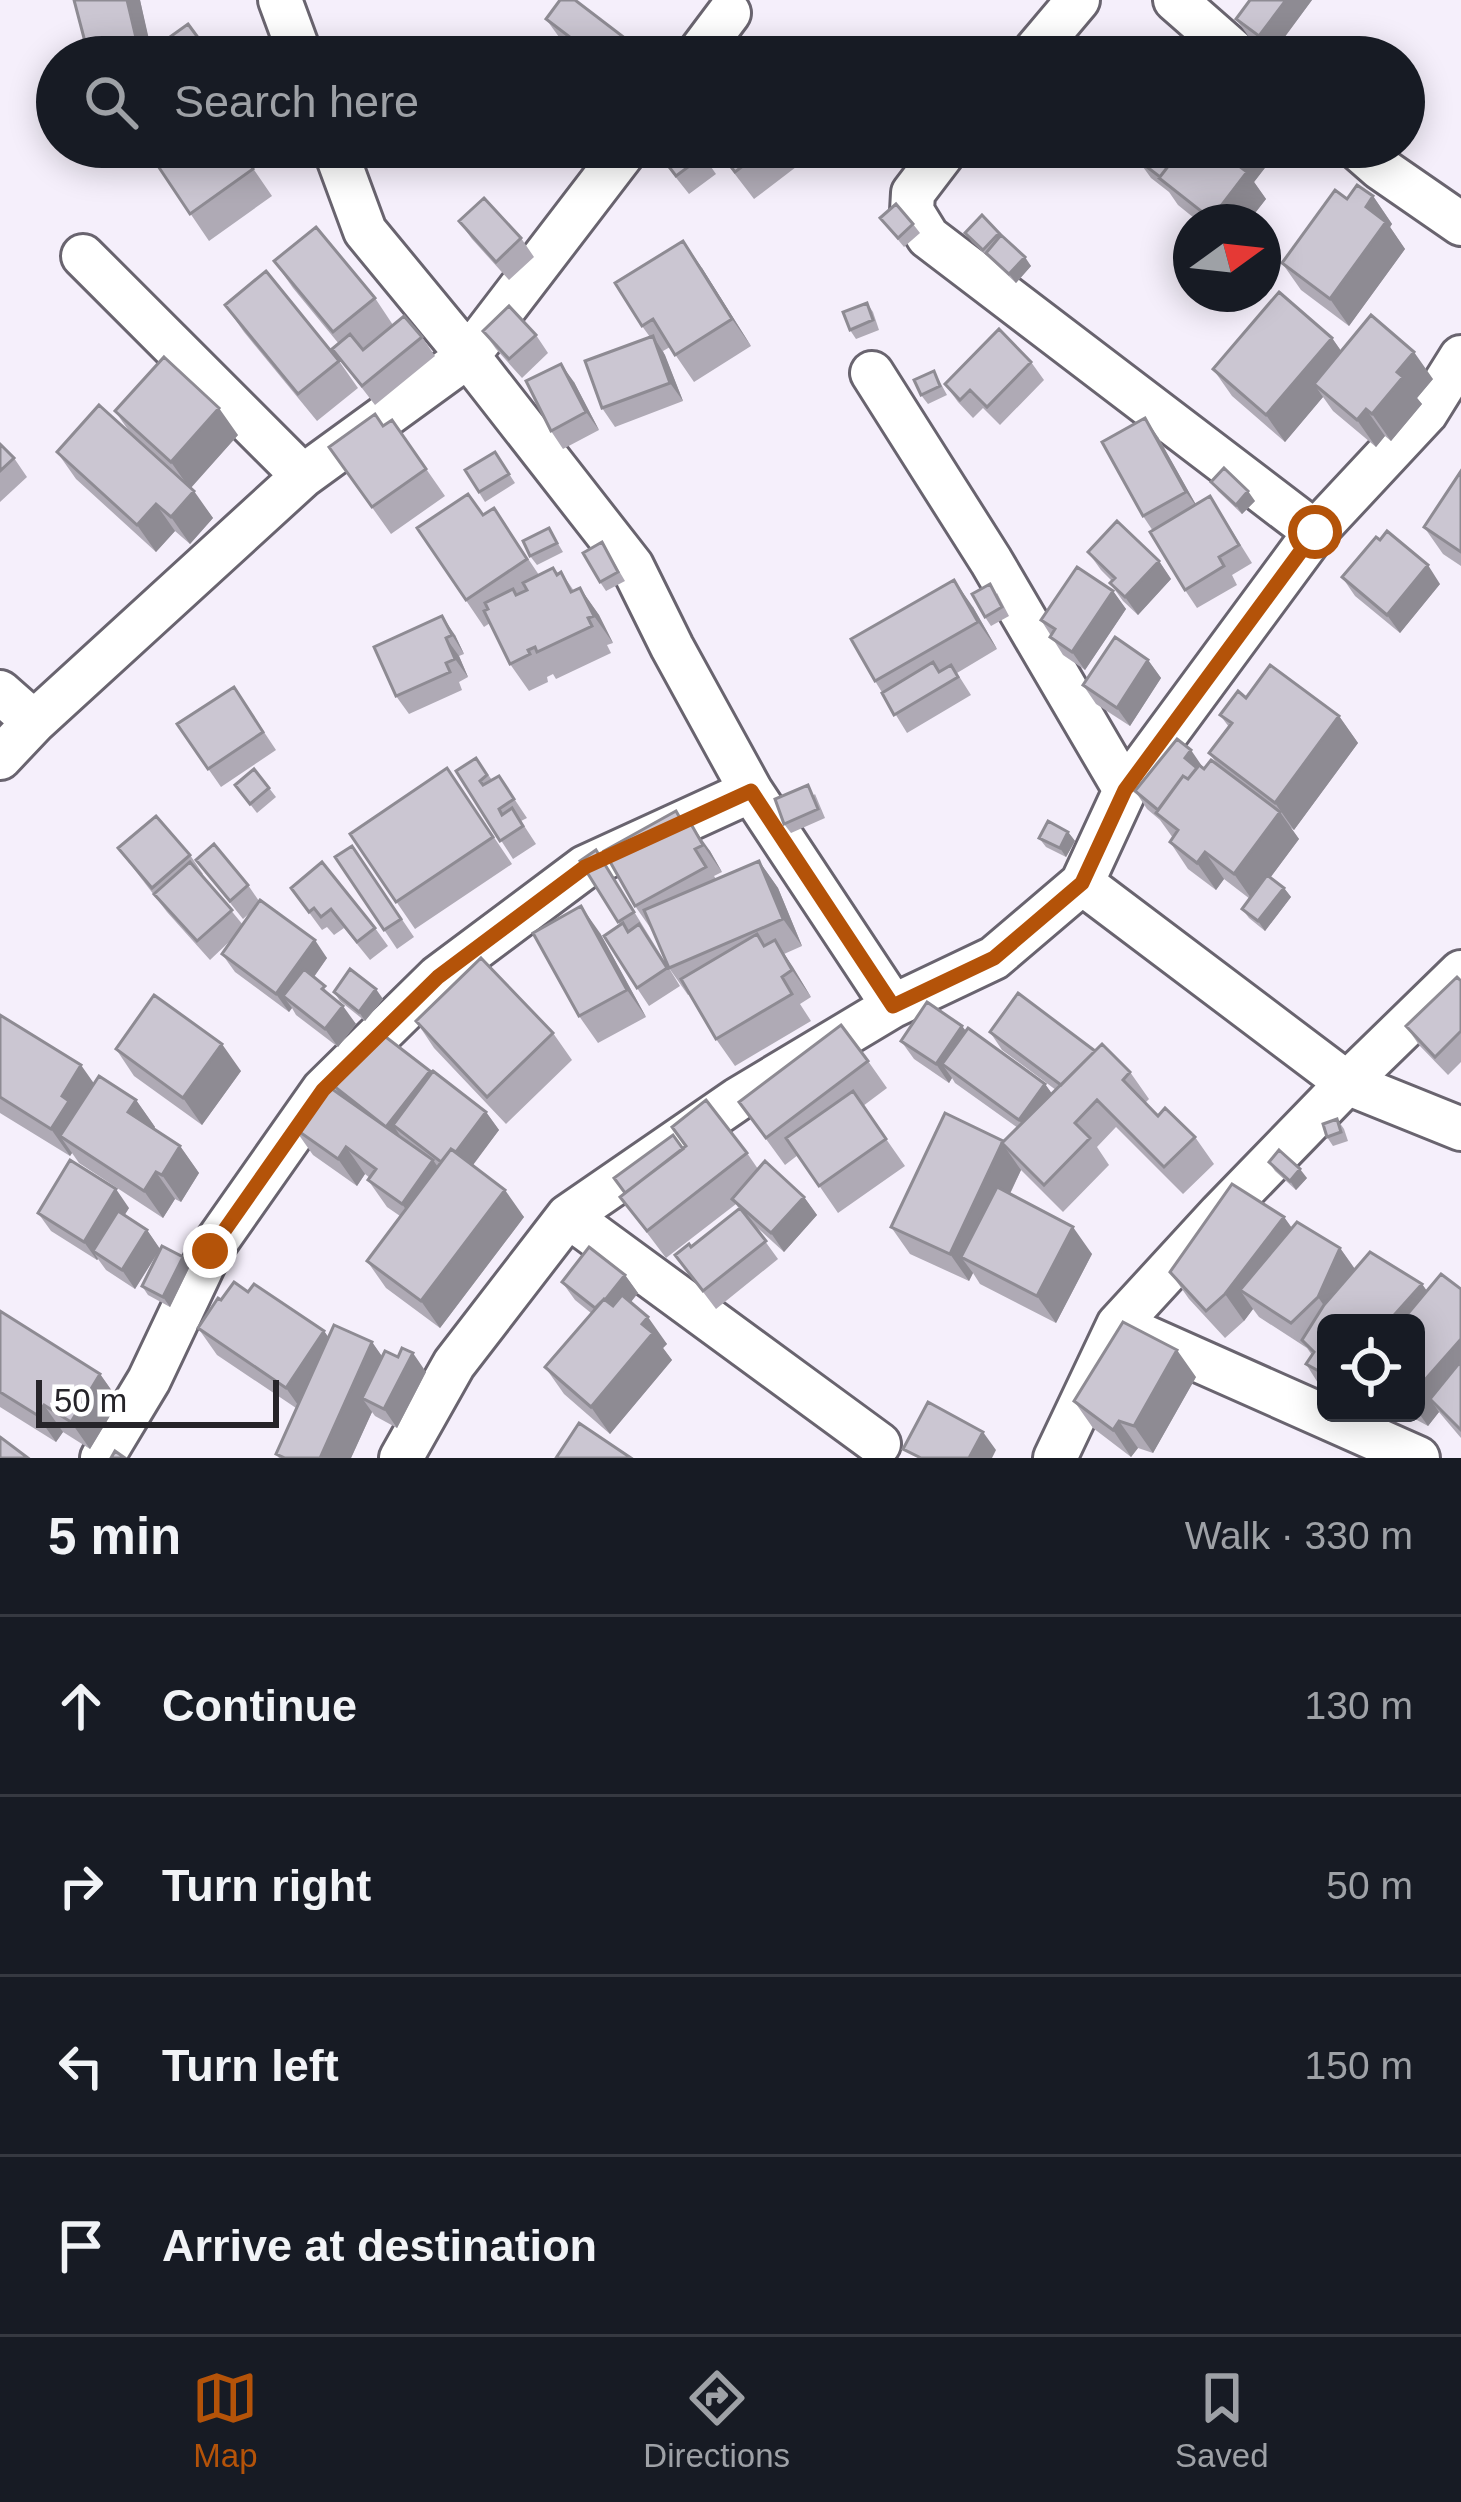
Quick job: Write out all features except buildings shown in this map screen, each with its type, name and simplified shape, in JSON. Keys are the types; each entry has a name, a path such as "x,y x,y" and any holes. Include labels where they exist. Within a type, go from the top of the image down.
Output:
{"street":[{"path":"280,0 293,36"},
{"path":"1048,36 1078,0"},
{"path":"1175,0 1216,36"},
{"path":"712,36 729,13"},
{"path":"342,168 365,231 632,566 751,791 893,1006"},
{"path":"0,758 303,476 468,356 612,168"},
{"path":"932,168 913,193 912,211 928,237 1315,532"},
{"path":"1380,168 1461,224"},
{"path":"83,256 303,476"},
{"path":"401,1458 454,1364 568,1216 737,1099 893,1006 994,958 1082,883 1125,790 1315,532 1426,413 1461,357"},
{"path":"872,374 992,561 1125,790"},
{"path":"0,692 34,722"},
{"path":"102,1458 148,1380 210,1251 323,1090 438,977 585,867 751,791"},
{"path":"1082,883 1347,1083 1461,1130"},
{"path":"1055,1458 1118,1325 1347,1083 1461,973"},
{"path":"568,1216 878,1444"},
{"path":"1118,1325 1418,1458"}],"route":[{"path":"210,1251 323,1090 438,977 585,867 751,791 893,1006 994,958 1082,883 1125,790 1315,532"}]}
